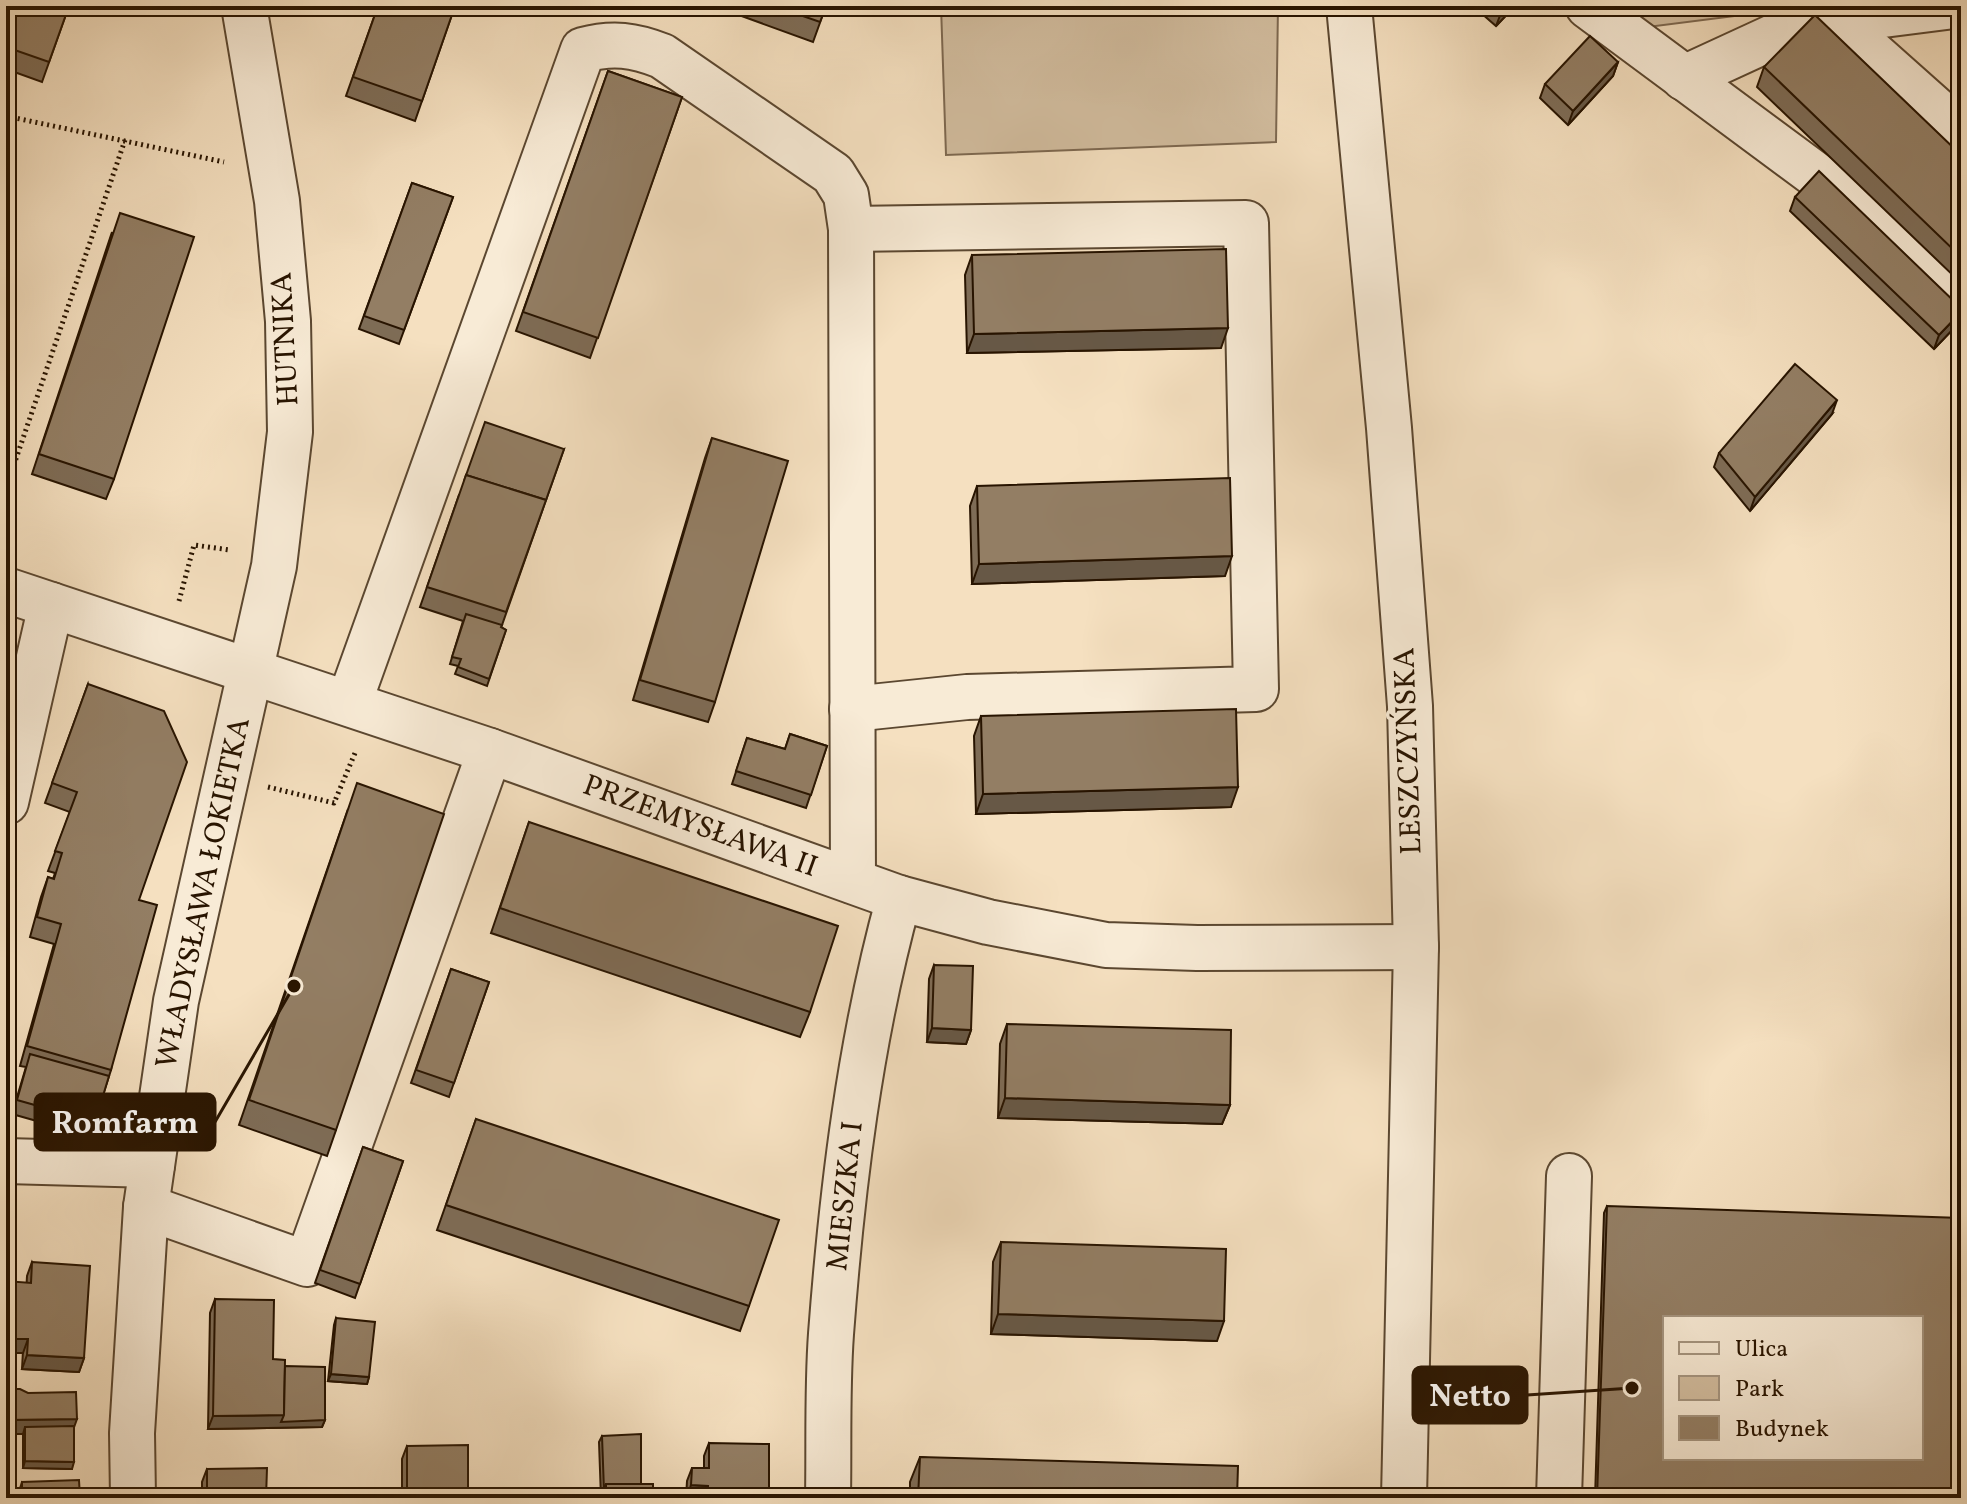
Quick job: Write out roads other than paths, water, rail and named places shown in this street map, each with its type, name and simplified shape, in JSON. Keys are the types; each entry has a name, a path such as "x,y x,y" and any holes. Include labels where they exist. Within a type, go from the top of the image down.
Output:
{"street":[{"name":"HUTNIKA","path":"244,6 277,201 288,321 290,432 274,566 251,671"},
{"name":"LESZCZYŃSKA","path":"1349,6 1389,428 1410,706 1416,947 1404,1498"},
{"path":"1588,6 1839,192 1961,307"},
{"path":"1684,78 1797,26 1954,6"},
{"path":"1823,23 1862,44 1961,132"},
{"path":"349,703 583,50 604,44 634,45 662,56 833,174 846,195 851,229 853,881"},
{"path":"851,229 1246,223 1256,689 967,697 852,709"},
{"name":"PRZEMYSŁAWA II","path":"6,590 490,751 899,898 988,922 1106,945 1197,948 1416,947"},
{"path":"6,802 51,605"},
{"name":"WŁADYSŁAWA ŁOKIETKA","path":"133,1498 132,1433 149,1186 176,1001 251,671"},
{"path":"6,1161 149,1186 307,1264 490,751"},
{"name":"MIESZKA I","path":"828,1498 831,1336 853,1123 882,960 899,898"},
{"path":"1559,1498 1569,1176"}],"place":[{"name":"Romfarm","path":"294,986"},
{"name":"Netto","path":"1632,1388"}]}
